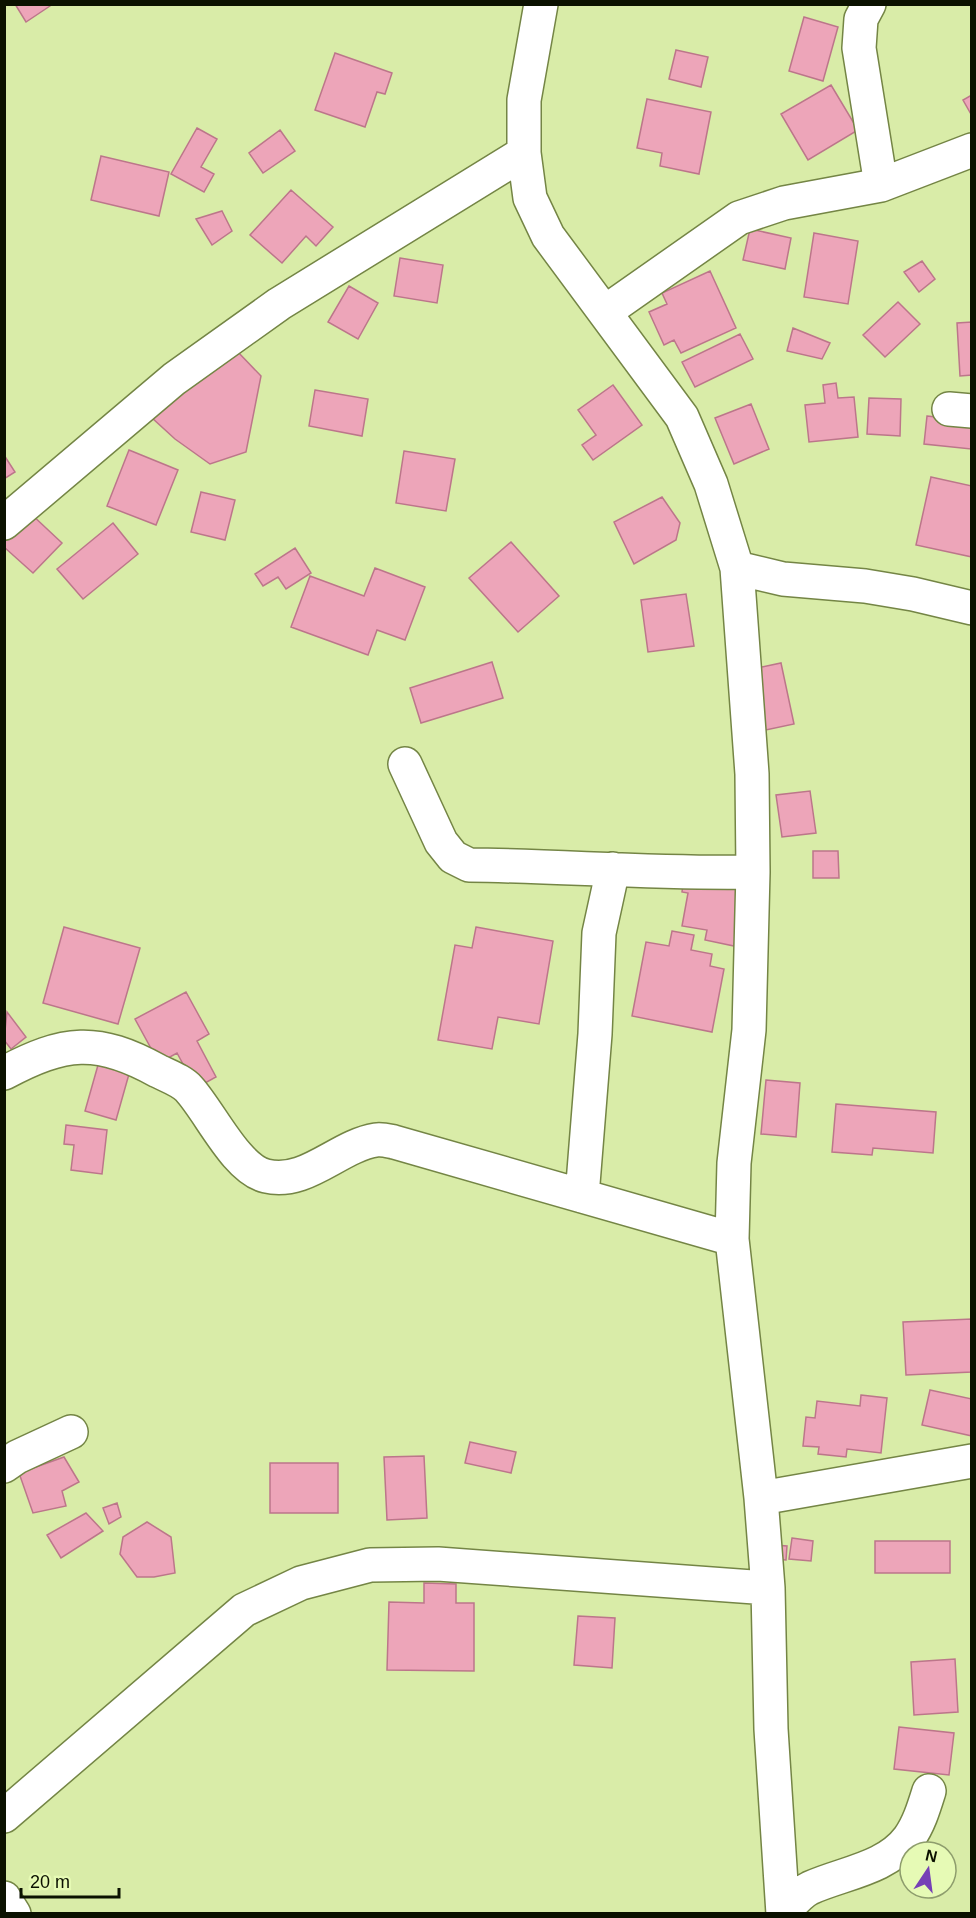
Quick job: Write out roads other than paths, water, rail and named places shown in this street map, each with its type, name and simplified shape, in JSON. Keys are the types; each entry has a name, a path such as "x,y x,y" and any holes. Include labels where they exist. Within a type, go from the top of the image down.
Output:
{"street":[{"path":"541,4 524,100 524,153 530,198 548,236 682,417 711,484 737,568 743,681 752,774 753,872 749,1030 734,1163 732,1239 761,1498 768,1588 771,1729 783,1913"},
{"path":"869,4 861,19 859,48 881,185"},
{"path":"605,312 740,218 784,203 881,185 972,150"},
{"path":"4,523 58,480 174,379 279,304 524,153"},
{"path":"737,568 783,579 865,586 913,594 972,608"},
{"path":"405,764 441,842 453,857 469,865 613,868 669,873 753,872"},
{"path":"582,1196 595,1034 599,933 613,868"},
{"path":"4,1073 34,1057 63,1047 97,1048 135,1058 188,1087 242,1161 264,1176 288,1179 377,1140 394,1142 732,1239"},
{"path":"4,1466 17,1457 71,1432"},
{"path":"761,1498 972,1461"},
{"path":"4,1816 244,1610 302,1583 370,1565 438,1564 768,1588"},
{"path":"783,1913 808,1889 856,1873 893,1853 908,1839 919,1821 929,1791"},
{"path":"4,1898 14,1914"}]}
